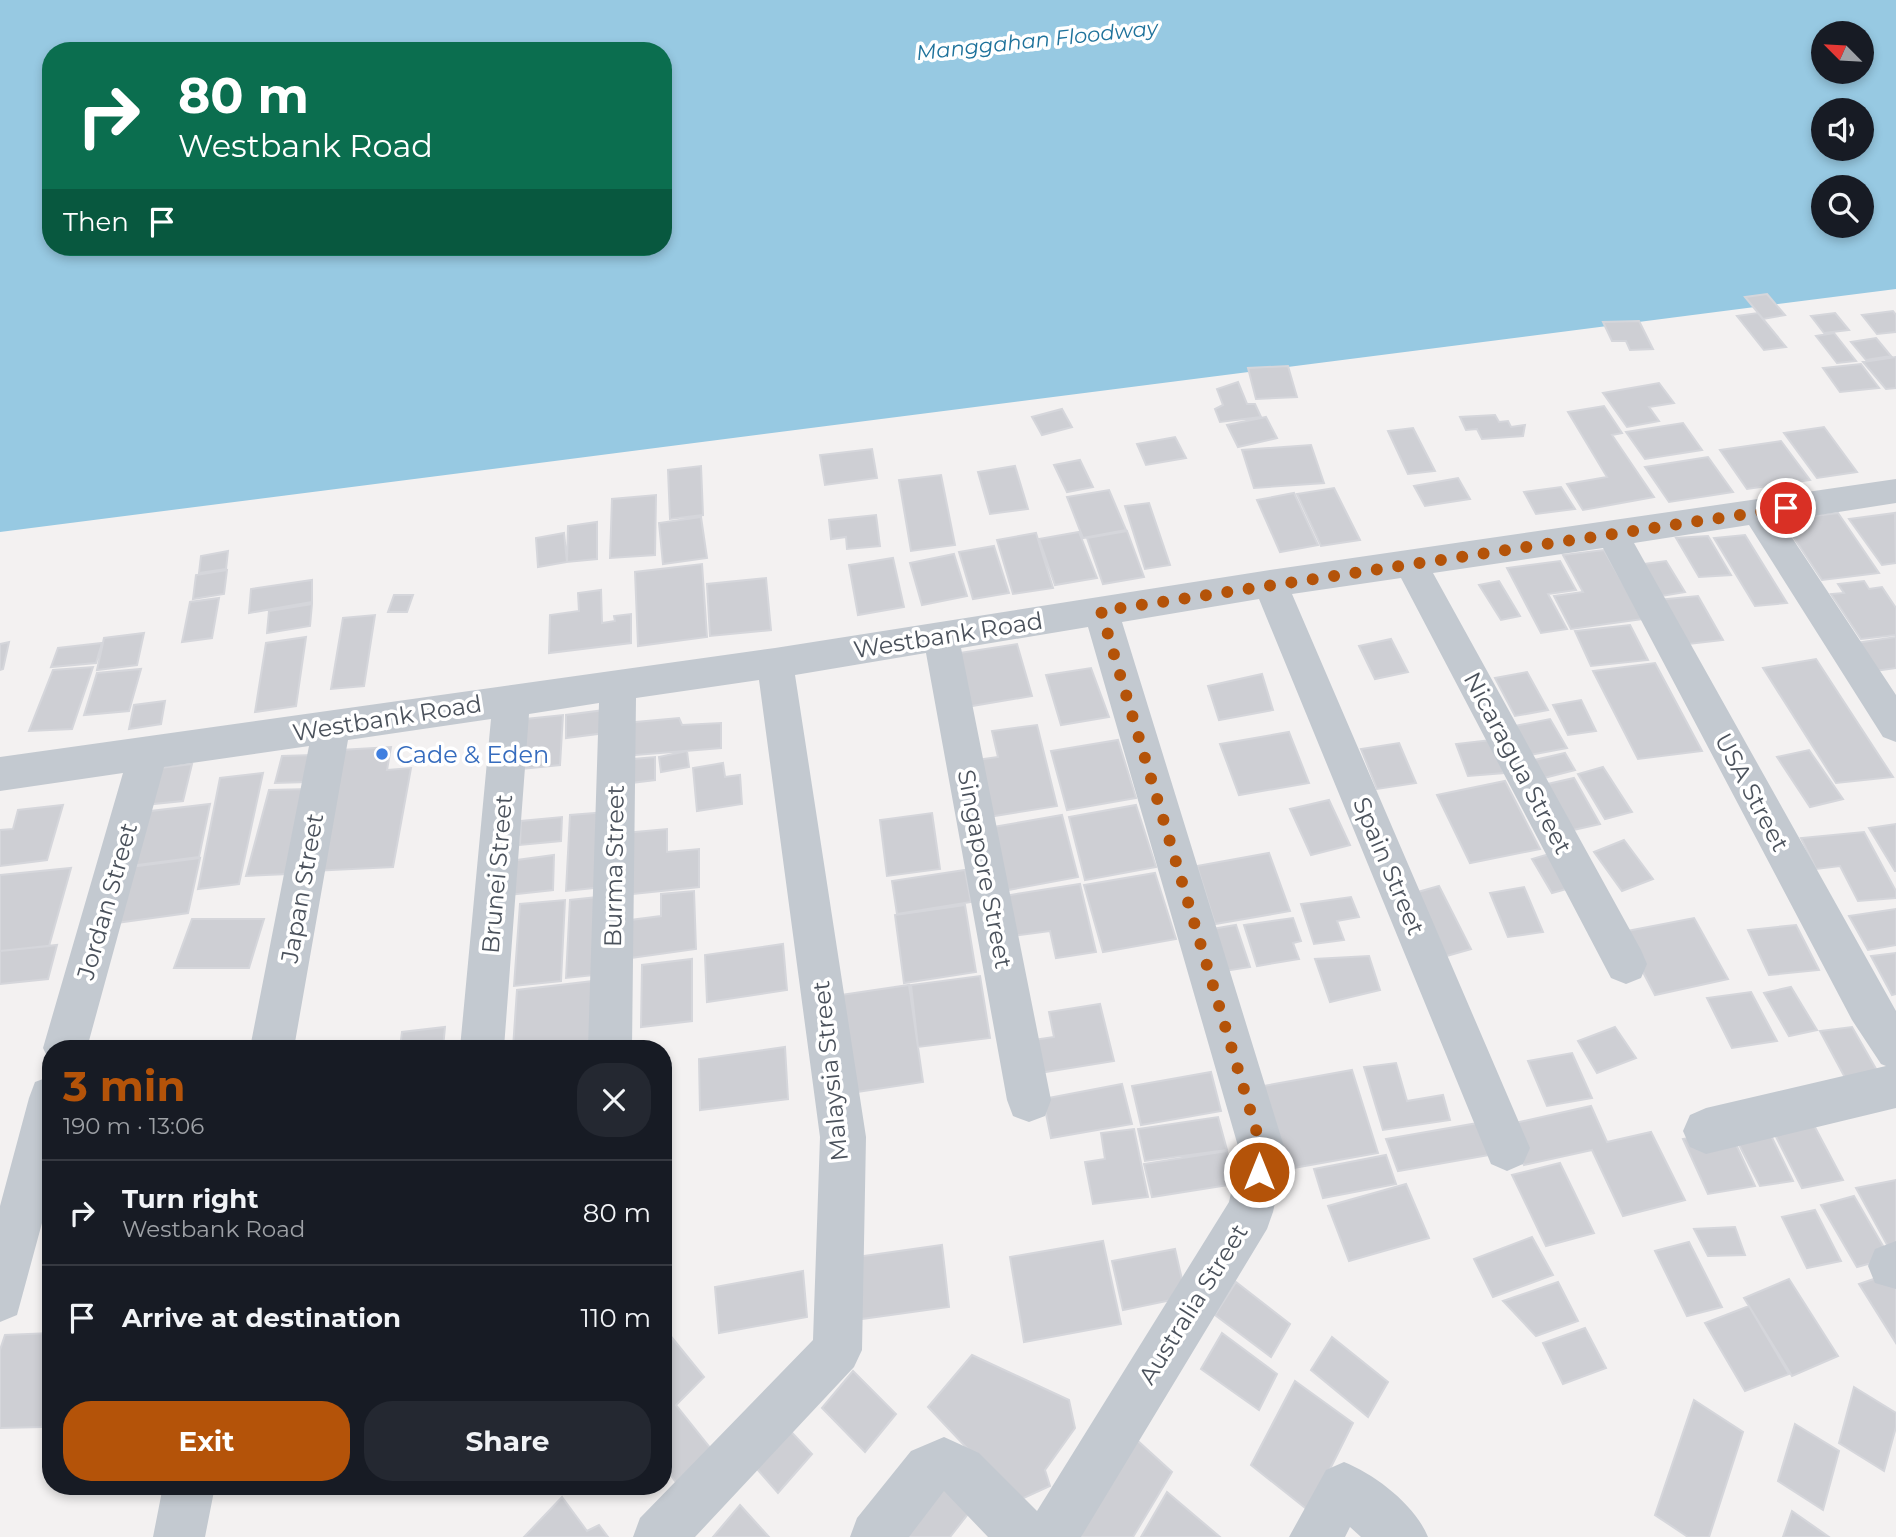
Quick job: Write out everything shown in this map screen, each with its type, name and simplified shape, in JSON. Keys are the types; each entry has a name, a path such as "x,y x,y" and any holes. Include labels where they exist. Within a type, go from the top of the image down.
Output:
{"street":[{"name":"Westbank Road","path":"0,774 775,663 1270,584 1896,491"},
{"path":"1758,512 1896,726"},
{"name":"USA Street","path":"1612,533 1861,993 1896,1049"},
{"name":"Nicaragua Street","path":"1410,563 1626,964"},
{"name":"Spain Street","path":"1270,584 1507,1148"},
{"name":"Australia Street","path":"1051,1537 1250,1212 1263,1153 1101,611"},
{"name":"Singapore Street","path":"941,638 1029,1100"},
{"name":"Malaysia Street","path":"659,1537 837,1350 843,1137 775,663"},
{"name":"Burma Street","path":"610,1040 618,685"},
{"name":"Brunei Street","path":"483,1040 512,699"},
{"name":"Japan Street","path":"273,1040 331,727"},
{"name":"Jordan Street","path":"67,1040 148,754"},
{"path":"1706,1131 1896,1086"},
{"path":"0,1298 42,1133"},
{"path":"876,1537 929,1469 944,1463 961,1471 1025,1537"},
{"path":"1315,1537 1343,1488 1402,1537"},
{"path":"179,1537 187,1495"}],"water":[{"name":"Manggahan Floodway","path":"0,0 1896,0 1896,289 0,532"}],"building":[{"path":"1767,294 1785,315 1763,319 1745,297"},
{"path":"1893,311 1896,315 1896,332 1877,334 1862,315"},
{"path":"1758,313 1786,347 1764,350 1737,316"},
{"path":"1835,313 1849,330 1824,333 1811,316"},
{"path":"1639,321 1653,349 1630,350 1626,341 1612,341 1603,322"},
{"path":"1834,333 1856,361 1837,363 1816,336"},
{"path":"1876,338 1891,356 1866,360 1851,342"},
{"path":"1896,357 1896,388 1886,389 1863,362"},
{"path":"1861,364 1879,388 1840,392 1823,368"},
{"path":"1288,366 1297,397 1256,399 1248,368"},
{"path":"1238,382 1247,404 1255,404 1261,417 1220,422 1215,409 1223,405 1217,389"},
{"path":"1659,383 1674,403 1649,407 1659,421 1627,427 1603,393"},
{"path":"1604,406 1622,433 1612,435 1654,497 1583,510 1567,484 1607,477 1568,412"},
{"path":"1062,409 1072,427 1042,435 1032,417"},
{"path":"1495,415 1499,422 1508,421 1511,427 1525,425 1523,436 1482,439 1477,429 1466,430 1460,417"},
{"path":"1266,417 1277,438 1238,447 1227,425"},
{"path":"1683,423 1702,450 1645,459 1626,432"},
{"path":"1824,427 1857,472 1817,478 1784,433"},
{"path":"1413,428 1435,471 1408,474 1388,431"},
{"path":"1175,437 1186,458 1146,465 1137,444"},
{"path":"1781,441 1810,480 1747,489 1720,450"},
{"path":"1311,445 1324,483 1254,488 1242,450"},
{"path":"872,449 877,478 825,485 820,455"},
{"path":"1708,457 1733,492 1669,502 1645,467"},
{"path":"1080,460 1093,487 1067,492 1054,465"},
{"path":"701,466 703,515 670,519 668,470"},
{"path":"1015,466 1028,509 990,514 978,472"},
{"path":"941,475 955,545 911,551 899,480"},
{"path":"1458,478 1470,499 1425,506 1414,486"},
{"path":"1561,487 1575,509 1536,514 1524,492"},
{"path":"1334,488 1360,540 1321,546 1297,494"},
{"path":"1109,490 1126,530 1083,538 1067,497"},
{"path":"1294,493 1318,545 1280,552 1257,500"},
{"path":"656,495 655,555 610,558 612,499"},
{"path":"1149,503 1170,565 1145,569 1125,506"},
{"path":"1838,513 1879,573 1822,580 1782,520"},
{"path":"1895,513 1896,563 1882,565 1849,519"},
{"path":"876,515 880,546 847,549 846,537 831,539 829,520"},
{"path":"701,517 707,558 663,564 659,523"},
{"path":"597,522 597,559 567,562 568,526"},
{"path":"1127,531 1144,577 1103,584 1087,538"},
{"path":"1079,532 1097,578 1055,585 1039,539"},
{"path":"564,533 567,562 538,567 536,538"},
{"path":"1036,533 1053,588 1013,594 997,540"},
{"path":"1745,535 1787,603 1755,606 1714,538"},
{"path":"1708,536 1731,575 1699,577 1676,538"},
{"path":"994,546 1009,593 973,599 959,552"},
{"path":"1604,550 1643,619 1571,629 1554,596 1583,592 1563,555"},
{"path":"228,551 226,569 199,573 201,556"},
{"path":"954,554 967,596 922,605 910,563"},
{"path":"893,558 904,607 858,615 849,565"},
{"path":"1560,561 1576,590 1548,594 1567,629 1541,633 1507,568"},
{"path":"1666,561 1685,592 1656,597 1636,565"},
{"path":"702,564 707,637 638,646 635,572"},
{"path":"227,570 224,594 193,599 196,575"},
{"path":"766,578 771,630 710,636 707,584"},
{"path":"312,580 312,602 249,613 251,589"},
{"path":"1499,581 1520,616 1501,620 1479,585"},
{"path":"1864,581 1869,589 1882,587 1896,608 1896,635 1861,639 1831,594 1844,593 1838,584"},
{"path":"601,590 602,623 615,621 614,616 631,614 631,643 549,653 550,615 579,611 578,593"},
{"path":"394,595 413,595 407,612 388,612"},
{"path":"1698,596 1723,640 1680,645 1656,600"},
{"path":"219,598 212,638 182,642 190,602"},
{"path":"312,604 310,626 267,633 269,611"},
{"path":"375,615 364,686 331,689 343,618"},
{"path":"1630,625 1648,660 1591,666 1575,631"},
{"path":"144,633 137,665 97,670 104,638"},
{"path":"306,637 296,706 255,712 266,643"},
{"path":"1896,637 1896,668 1875,671 1856,643"},
{"path":"1391,639 1408,672 1375,679 1359,646"},
{"path":"9,642 3,669 0,670 0,644"},
{"path":"102,643 96,663 51,667 58,648"},
{"path":"1017,644 1032,696 966,707 953,654"},
{"path":"1816,659 1893,777 1836,783 1763,668"},
{"path":"1655,663 1702,751 1638,759 1593,671"},
{"path":"93,667 72,729 29,731 53,670"},
{"path":"1091,668 1109,717 1061,725 1046,675"},
{"path":"141,669 129,711 84,715 97,673"},
{"path":"1527,672 1548,710 1515,716 1495,678"},
{"path":"1262,674 1273,710 1219,720 1208,686"},
{"path":"1581,700 1596,731 1568,735 1553,705"},
{"path":"165,701 161,724 129,729 134,705"},
{"path":"605,710 605,733 566,738 566,715"},
{"path":"563,715 560,765 522,769 526,719"},
{"path":"679,718 682,725 721,723 721,748 624,756 625,723"},
{"path":"1550,719 1567,748 1525,756 1510,727"},
{"path":"1037,725 1057,806 988,817 976,760 998,757 992,731"},
{"path":"1289,732 1309,783 1239,795 1220,744"},
{"path":"1118,740 1136,798 1067,810 1051,751"},
{"path":"1491,740 1504,773 1468,776 1456,744"},
{"path":"1399,743 1416,783 1377,789 1361,749"},
{"path":"391,747 387,770 411,768 393,867 312,871 340,750"},
{"path":"1809,750 1843,799 1810,807 1777,757"},
{"path":"687,751 689,767 661,772 659,757"},
{"path":"1565,753 1575,770 1536,780 1526,762"},
{"path":"314,755 308,782 275,783 282,756"},
{"path":"655,757 655,780 622,784 622,760"},
{"path":"723,763 725,777 740,775 742,804 697,811 693,768"},
{"path":"192,764 183,801 143,805 152,769"},
{"path":"1603,767 1632,812 1605,819 1578,774"},
{"path":"263,773 239,884 198,889 220,778"},
{"path":"1574,778 1600,824 1564,832 1539,786"},
{"path":"1505,781 1540,849 1470,863 1437,795"},
{"path":"310,789 288,874 246,876 269,790"},
{"path":"1329,800 1350,845 1311,855 1290,809"},
{"path":"210,804 199,857 122,867 134,813"},
{"path":"63,805 47,860 0,866 0,830 13,829 18,810"},
{"path":"1136,805 1156,867 1085,880 1069,817"},
{"path":"607,812 603,887 566,891 570,815"},
{"path":"932,813 940,869 887,876 880,820"},
{"path":"1062,815 1078,877 1008,890 993,827"},
{"path":"562,817 561,841 520,845 521,821"},
{"path":"1896,824 1896,871 1895,871 1869,828"},
{"path":"667,829 667,852 699,849 699,887 624,895 625,833"},
{"path":"1864,832 1896,891 1896,898 1858,901 1840,866 1816,869 1801,838"},
{"path":"1624,840 1653,879 1622,891 1594,852"},
{"path":"1269,853 1290,911 1215,924 1197,866"},
{"path":"1553,853 1574,887 1552,893 1532,859"},
{"path":"554,855 553,890 509,895 510,861"},
{"path":"200,858 188,913 109,924 122,868"},
{"path":"71,868 49,946 0,951 0,875"},
{"path":"965,870 971,902 897,914 892,881"},
{"path":"1155,873 1176,939 1103,952 1084,885"},
{"path":"1080,884 1096,952 1056,958 1050,931 1012,936 1004,896"},
{"path":"1439,886 1471,949 1443,957 1411,894"},
{"path":"1524,887 1543,932 1508,937 1490,893"},
{"path":"694,891 696,949 623,959 623,921 661,916 661,894"},
{"path":"606,896 603,974 566,978 570,900"},
{"path":"1351,897 1359,917 1337,921 1344,940 1314,944 1301,904"},
{"path":"565,900 561,981 514,986 520,904"},
{"path":"965,905 976,972 904,983 895,915"},
{"path":"1896,909 1896,945 1868,950 1849,916"},
{"path":"1293,918 1301,941 1293,943 1299,959 1257,966 1244,925"},
{"path":"1694,918 1728,979 1655,995 1622,932"},
{"path":"192,919 264,919 249,968 174,968"},
{"path":"1236,925 1250,967 1225,971 1212,929"},
{"path":"1796,925 1819,970 1769,975 1748,930"},
{"path":"783,944 787,990 707,1002 705,955"},
{"path":"57,945 48,979 0,984 0,951"},
{"path":"1896,953 1896,994 1892,995 1871,956"},
{"path":"1369,956 1380,990 1330,1002 1315,959"},
{"path":"692,959 692,1021 641,1027 642,965"},
{"path":"980,976 990,1038 918,1047 911,985"},
{"path":"594,981 592,1040 514,1040 517,990"},
{"path":"909,985 923,1082 837,1095 827,997"},
{"path":"1791,987 1817,1030 1789,1036 1764,993"},
{"path":"1751,992 1777,1041 1732,1048 1707,998"},
{"path":"1100,1004 1114,1061 1039,1073 1033,1040 1054,1037 1049,1012"},
{"path":"445,1027 444,1040 401,1040 402,1032"},
{"path":"1615,1027 1636,1058 1597,1073 1578,1041"},
{"path":"1852,1027 1883,1081 1850,1087 1820,1031"},
{"path":"785,1047 788,1099 700,1110 699,1059"},
{"path":"1572,1053 1592,1098 1547,1106 1528,1061"},
{"path":"1396,1063 1407,1101 1443,1095 1450,1120 1383,1130 1364,1067"},
{"path":"1352,1070 1378,1153 1282,1170 1258,1087"},
{"path":"1211,1072 1221,1111 1141,1125 1132,1086"},
{"path":"1122,1084 1132,1124 1051,1138 1043,1099"},
{"path":"1591,1106 1607,1142 1651,1132 1685,1200 1623,1216 1592,1150 1524,1165 1506,1125"},
{"path":"1809,1116 1843,1180 1802,1188 1769,1123"},
{"path":"1218,1117 1227,1150 1145,1161 1138,1129"},
{"path":"1764,1121 1793,1181 1760,1186 1730,1127"},
{"path":"1478,1123 1489,1155 1398,1171 1386,1139"},
{"path":"1134,1129 1148,1197 1093,1204 1085,1162 1105,1159 1101,1133"},
{"path":"1730,1131 1755,1186 1708,1194 1683,1139"},
{"path":"1227,1151 1235,1184 1152,1197 1144,1164"},
{"path":"1386,1155 1396,1184 1323,1198 1314,1169"},
{"path":"1560,1163 1594,1233 1546,1246 1512,1175"},
{"path":"1896,1180 1896,1251 1891,1252 1856,1188"},
{"path":"1406,1184 1429,1238 1349,1261 1328,1206"},
{"path":"1854,1196 1890,1258 1857,1267 1821,1205"},
{"path":"1815,1210 1841,1261 1807,1268 1782,1217"},
{"path":"1735,1227 1745,1255 1708,1256 1694,1229"},
{"path":"1532,1237 1553,1275 1493,1297 1474,1259"},
{"path":"1103,1241 1121,1324 1024,1342 1010,1257"},
{"path":"1689,1242 1722,1307 1687,1316 1655,1251"},
{"path":"942,1245 949,1307 854,1320 849,1258"},
{"path":"1175,1249 1186,1297 1123,1310 1112,1261"},
{"path":"803,1271 807,1317 719,1333 715,1287"},
{"path":"1894,1272 1896,1275 1896,1343 1859,1284"},
{"path":"1789,1279 1838,1356 1792,1376 1744,1298"},
{"path":"1236,1282 1290,1324 1271,1357 1215,1315"},
{"path":"1558,1282 1578,1321 1536,1336 1503,1301"},
{"path":"1749,1306 1789,1374 1745,1391 1705,1323"},
{"path":"1585,1328 1606,1368 1563,1384 1543,1343"},
{"path":"42,1333 42,1427 0,1428 0,1350 5,1335"},
{"path":"1222,1333 1277,1374 1259,1410 1201,1369"},
{"path":"1332,1337 1388,1382 1368,1417 1311,1370"},
{"path":"672,1338 704,1377 676,1405 715,1454 681,1489 672,1477"},
{"path":"972,1355 1069,1400 1075,1428 1045,1470 1050,1486 1017,1501 928,1407"},
{"path":"853,1371 896,1414 865,1452 822,1408"},
{"path":"1295,1381 1353,1423 1309,1511 1251,1465"},
{"path":"1854,1387 1896,1413 1896,1427 1884,1471 1839,1443"},
{"path":"1694,1400 1743,1432 1709,1537 1688,1537 1655,1515"},
{"path":"782,1422 812,1454 778,1493 750,1461"},
{"path":"1795,1424 1839,1451 1823,1510 1778,1481"},
{"path":"1127,1431 1172,1472 1133,1537 1057,1537"},
{"path":"942,1471 975,1505 950,1537 891,1537"},
{"path":"1167,1492 1220,1537 1141,1537"},
{"path":"562,1497 587,1531 599,1525 608,1537 524,1537"},
{"path":"740,1505 769,1537 713,1537"},
{"path":"1792,1511 1829,1537 1783,1537"}],"place":[{"name":"Cade & Eden","path":"382,754"}],"route":[{"path":"1259,1172 1263,1153 1101,611 1293,580 1786,508"}]}
